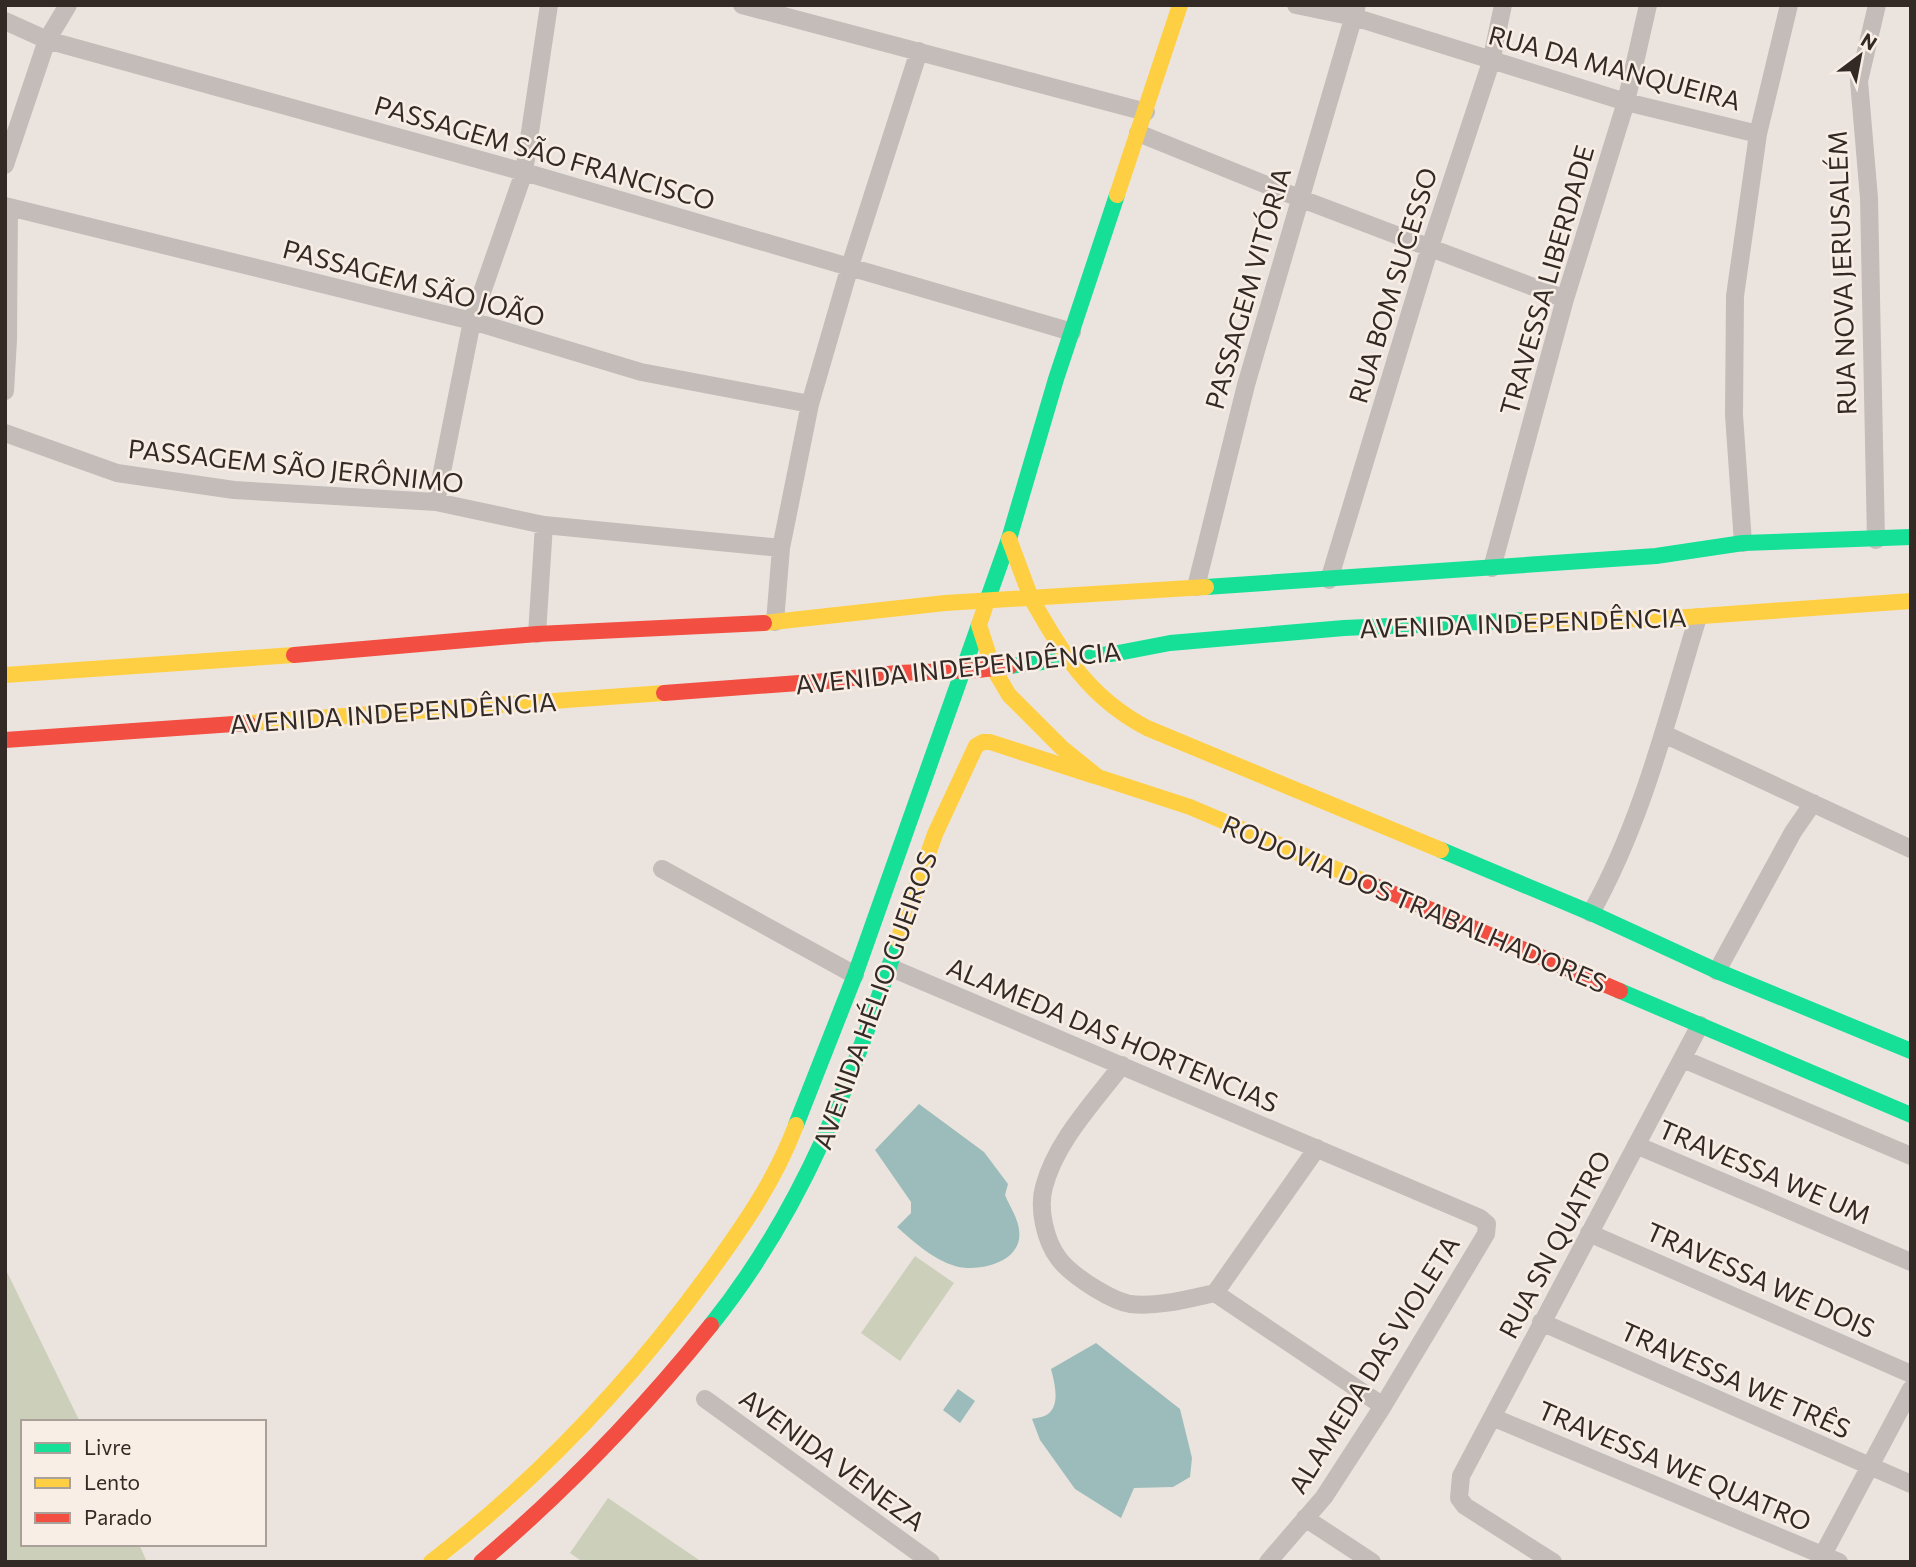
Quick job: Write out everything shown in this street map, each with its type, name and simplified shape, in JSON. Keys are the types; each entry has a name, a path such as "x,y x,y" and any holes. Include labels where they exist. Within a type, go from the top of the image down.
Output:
{"main road":[{"path":"431,1562 540,1468 666,1332 751,1216 791,1139 855,975 1009,539 1072,332 1180,5"},
{"name":"AVENIDA INDEPENDÊNCIA","path":"5,675 235,660 537,634 775,622 945,603 1329,580 1656,556 1743,543 1911,537"},
{"path":"1009,539 1023,582 1069,659 1096,693 1112,708 1147,728 1591,913 1717,971 1911,1051"},
{"name":"AVENIDA INDEPENDÊNCIA","path":"5,740 799,683 897,673 963,671 1069,659 1170,643 1344,628 1501,620 1660,620 1911,601"},
{"name":"RODOVIA DOS TRABALHADORES","path":"979,625 993,668 1009,695 1070,756 1098,777 1190,807 1911,1115"},
{"name":"AVENIDA HÉLIO GUEIROS","path":"481,1562 552,1500 670,1374 758,1259 793,1203 847,1087 931,846 976,746 990,742 1098,777"}],"street":[{"path":"5,165 47,40 68,5"},
{"path":"436,502 472,321 524,172 549,5"},
{"path":"742,5 1146,112"},
{"name":"RUA DA MANQUEIRA","path":"1296,5 1355,11 1491,62 1626,103 1758,134"},
{"name":"RUA BOM SUCESSO","path":"1329,580 1430,247 1491,62 1503,5"},
{"name":"TRAVESSA LIBERDADE","path":"1492,568 1565,299 1626,103 1648,5"},
{"path":"1743,543 1734,415 1735,296 1758,134 1789,5"},
{"name":"RUA NOVA JERUSALÉM","path":"1875,540 1870,198 1859,81 1877,5"},
{"name":"PASSAGEM VITÓRIA","path":"1196,587 1242,398 1355,11"},
{"name":"PASSAGEM SÃO FRANCISCO","path":"5,21 47,40 524,172 1072,332"},
{"path":"775,622 780,548 810,404 850,266 919,51"},
{"path":"1138,133 1299,198 1565,299"},
{"path":"5,391 8,340 7,206"},
{"name":"PASSAGEM SÃO JOÃO","path":"7,206 472,321 640,372 810,404"},
{"name":"PASSAGEM SÃO JERÔNIMO","path":"5,433 117,473 234,490 436,502 544,525 780,548"},
{"path":"537,634 544,525"},
{"path":"1591,913 1626,844 1664,734 1698,617"},
{"path":"1664,734 1911,849"},
{"path":"1717,971 1793,832 1813,803"},
{"path":"662,869 855,975"},
{"name":"ALAMEDA DAS HORTENCIAS","path":"889,967 1480,1218 1487,1224"},
{"name":"RUA SN QUATRO","path":"1553,1562 1465,1506 1459,1498 1461,1476 1700,1026"},
{"path":"1683,1059 1911,1156"},
{"path":"1122,1065 1066,1139 1051,1167 1043,1190 1043,1213 1049,1239 1059,1259 1080,1279 1128,1304 1166,1303 1215,1293 1317,1148"},
{"name":"TRAVESSA WE UM","path":"1636,1145 1911,1262"},
{"name":"ALAMEDA DAS VIOLETA","path":"1268,1562 1324,1497 1383,1406 1486,1234 1487,1224"},
{"name":"TRAVESSA WE DOIS","path":"1589,1233 1911,1374"},
{"path":"1215,1293 1383,1406"},
{"name":"TRAVESSA WE TRÊS","path":"1541,1322 1911,1484"},
{"path":"1827,1560 1869,1467 1911,1389"},
{"name":"AVENIDA VENEZA","path":"705,1399 931,1562"},
{"name":"TRAVESSA WE QUATRO","path":"1492,1417 1827,1560"},
{"path":"1305,1518 1372,1562"}],"green space":[{"path":"915,1256 954,1283 900,1361 861,1333"},
{"path":"5,1268 79,1420 21,1420 21,1546 140,1546 147,1562 5,1562"},
{"path":"608,1498 702,1562 583,1562 570,1553"}],"water":[{"path":"919,1104 984,1152 1008,1184 1005,1195 1017,1221 1019,1241 1014,1250 998,1263 976,1268 955,1266 931,1255 897,1227 911,1213 911,1202 875,1150"},
{"path":"1096,1343 1180,1409 1192,1458 1190,1477 1173,1487 1134,1488 1121,1518 1075,1489 1040,1440 1032,1419 1042,1417 1052,1410 1056,1392 1051,1369"},
{"path":"958,1389 975,1401 960,1423 943,1410"}],"traffic: fast":[{"path":"987,601 1117,195"},
{"path":"1206,587 1656,556 1743,543 1911,537"},
{"path":"1010,666 1118,653 1170,643 1344,628 1526,620"},
{"path":"796,1125 855,975 979,625"},
{"path":"1441,850 1591,913 1717,971 1911,1051"},
{"path":"711,1325 773,1236 822,1142 862,1043 898,940"},
{"path":"1620,991 1911,1115"}],"traffic: slow":[{"path":"1117,195 1180,5"},
{"path":"1009,539 1031,598"},
{"path":"764,623 945,603 1206,587"},
{"path":"1031,598 1066,656 1093,688 1126,716 1147,728 1441,850"},
{"path":"987,601 979,625 993,668 1009,695 1062,748 1098,777 1190,807 1371,884"},
{"path":"1526,620 1660,619 1911,601"},
{"path":"5,675 294,655"},
{"path":"248,723 664,693"},
{"path":"898,940 935,834 976,746 990,742 1094,776"},
{"path":"431,1562 470,1531 544,1464 646,1354 745,1222 768,1185 796,1125"}],"traffic: jam":[{"path":"294,655 537,634 764,623"},
{"path":"664,693 1010,666"},
{"path":"5,740 248,723"},
{"path":"1371,884 1620,991"},
{"path":"481,1562 543,1507 602,1449 711,1325"}]}
